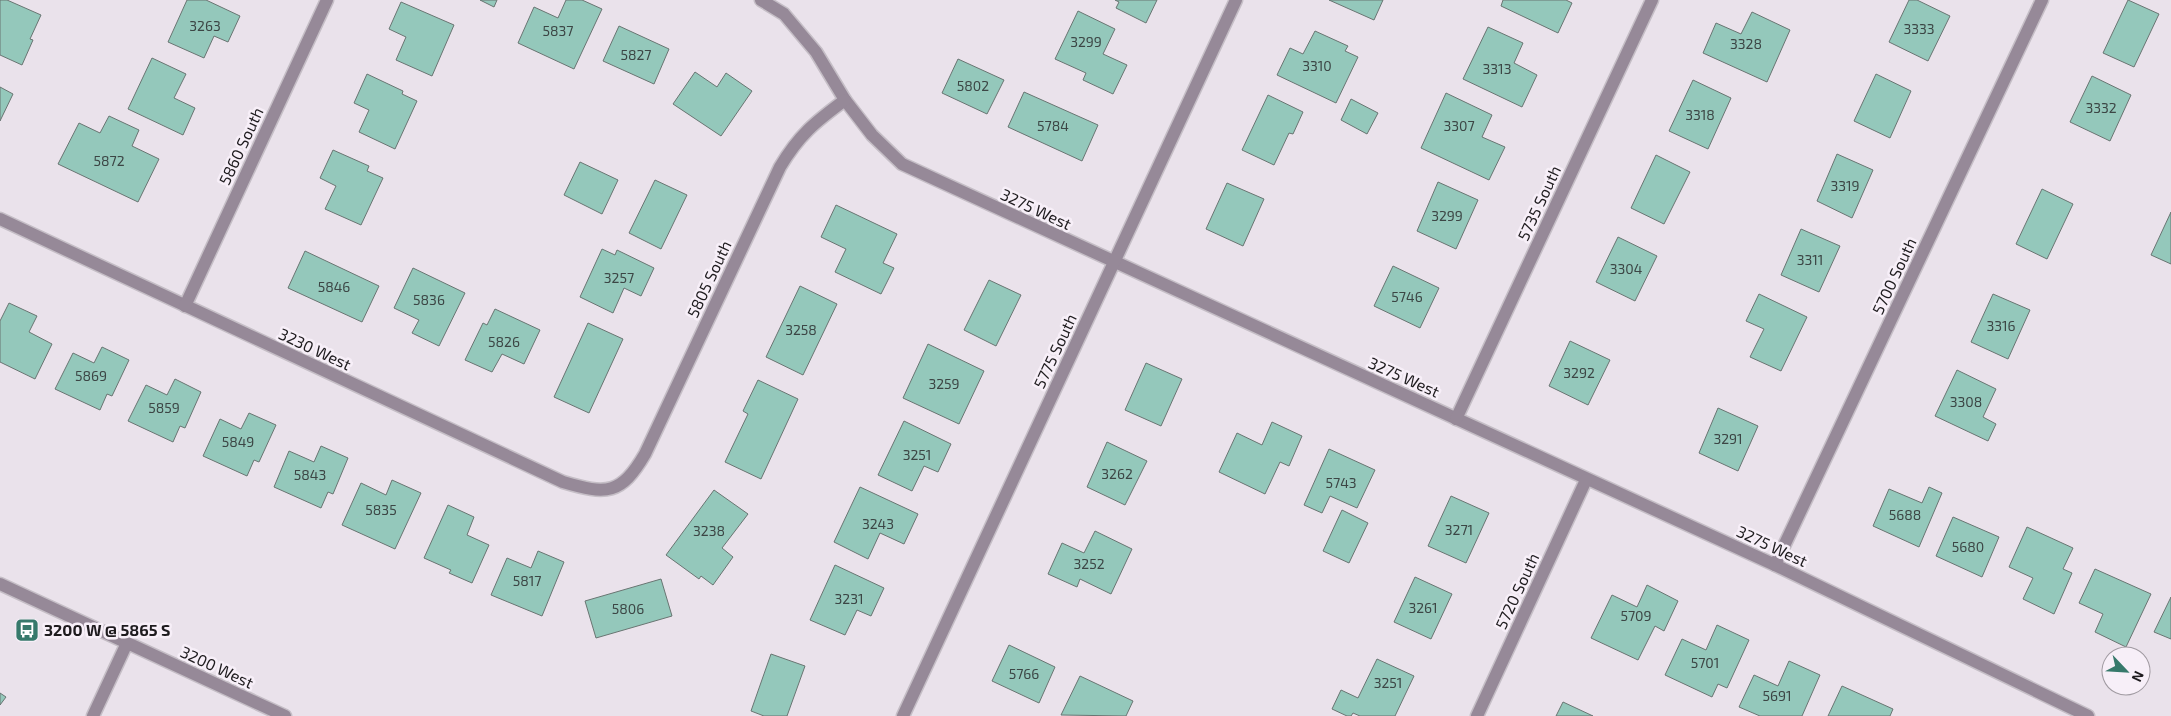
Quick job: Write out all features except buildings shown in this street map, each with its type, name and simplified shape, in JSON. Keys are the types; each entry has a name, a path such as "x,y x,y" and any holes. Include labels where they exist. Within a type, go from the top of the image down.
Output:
{"street":[{"name":"5860 South","path":"185,306 327,0"},
{"name":"3275 West","path":"761,0 784,14 791,22 816,52 845,100 872,135 902,164 1113,263 1775,565 2088,716"},
{"name":"5775 South","path":"903,716 1236,0"},
{"name":"5735 South","path":"1456,419 1652,0"},
{"name":"5700 South","path":"1775,565 2042,0"},
{"name":"5805 South","path":"621,486 635,472 645,454 780,167 794,144 810,126 845,100"},
{"name":"3230 West","path":"0,220 564,482 592,490 621,486"},
{"name":"5720 South","path":"1477,716 1586,480"},
{"name":"3200 West","path":"0,584 285,716"},
{"path":"93,716 127,643"}],"place":[{"name":"3200 W @ 5865 S","path":"27,630"}]}
